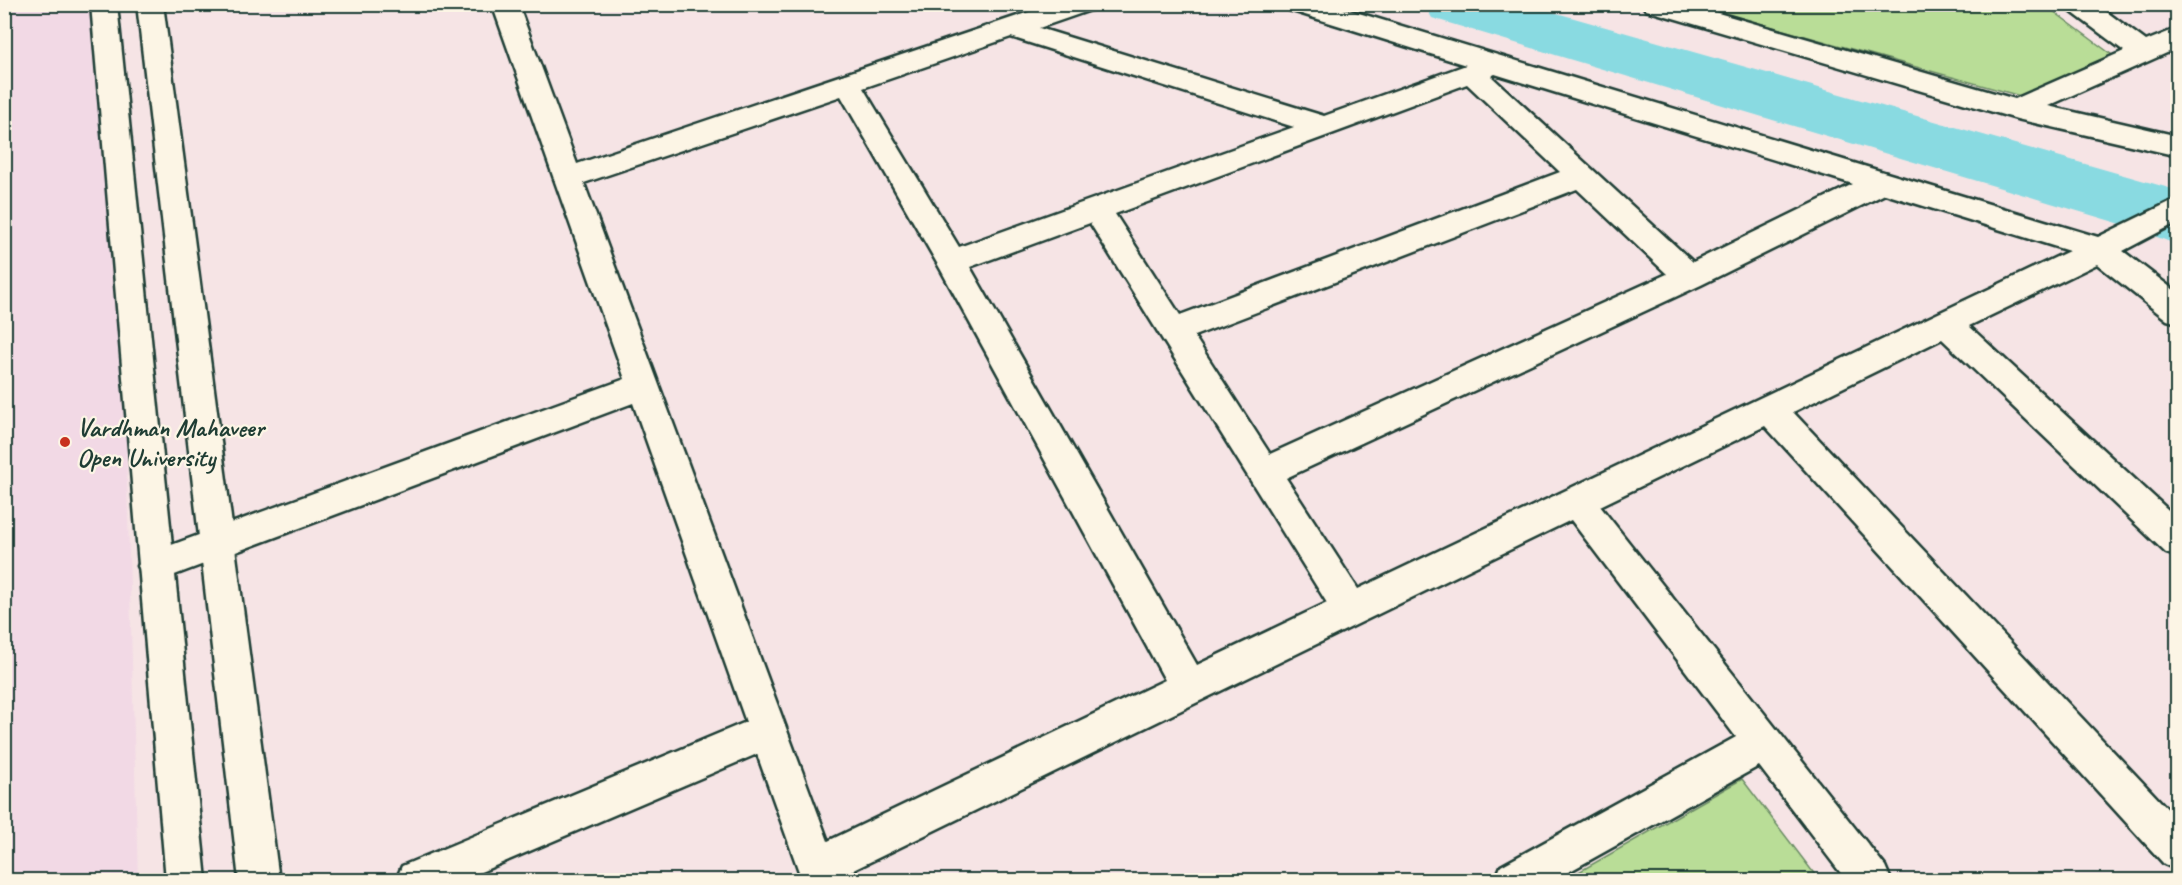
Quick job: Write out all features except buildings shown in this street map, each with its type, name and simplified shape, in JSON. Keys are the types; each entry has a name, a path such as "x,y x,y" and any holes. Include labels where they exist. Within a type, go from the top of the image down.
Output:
{"street":[{"path":"104,4 186,880"},
{"path":"150,4 259,880"},
{"path":"505,4 819,874 1189,687 2178,209"},
{"path":"567,178 1082,4"},
{"path":"1298,4 1482,69 1882,183 2113,242 2178,311"},
{"path":"1654,4 2018,109 2178,146"},
{"path":"2078,4 2144,52"},
{"path":"1011,28 1324,126"},
{"path":"2018,109 2178,37"},
{"path":"952,262 1482,69"},
{"path":"1482,69 1580,176 1690,277"},
{"path":"847,84 952,262 1189,687"},
{"path":"1173,331 1580,176"},
{"path":"1264,472 1690,277 1882,183"},
{"path":"1095,209 1351,609"},
{"path":"1944,323 2178,542"},
{"path":"156,566 642,386"},
{"path":"1769,408 2178,850"},
{"path":"1576,501 1871,880"},
{"path":"416,880 766,732"},
{"path":"1524,878 1764,742"}],"shaded area":[{"name":"Vardhman Mahaveer Open University","path":"5,5 114,5 138,880 5,880"}],"green space":[{"path":"1694,5 2045,5 2115,57 2024,97"},
{"path":"1742,779 1819,880 1573,880 1570,877"}],"waterway":[{"path":"1453,4 2152,208 2178,219"}],"place":[{"name":"Vardhman Mahaveer Open University","path":"65,442"}]}
